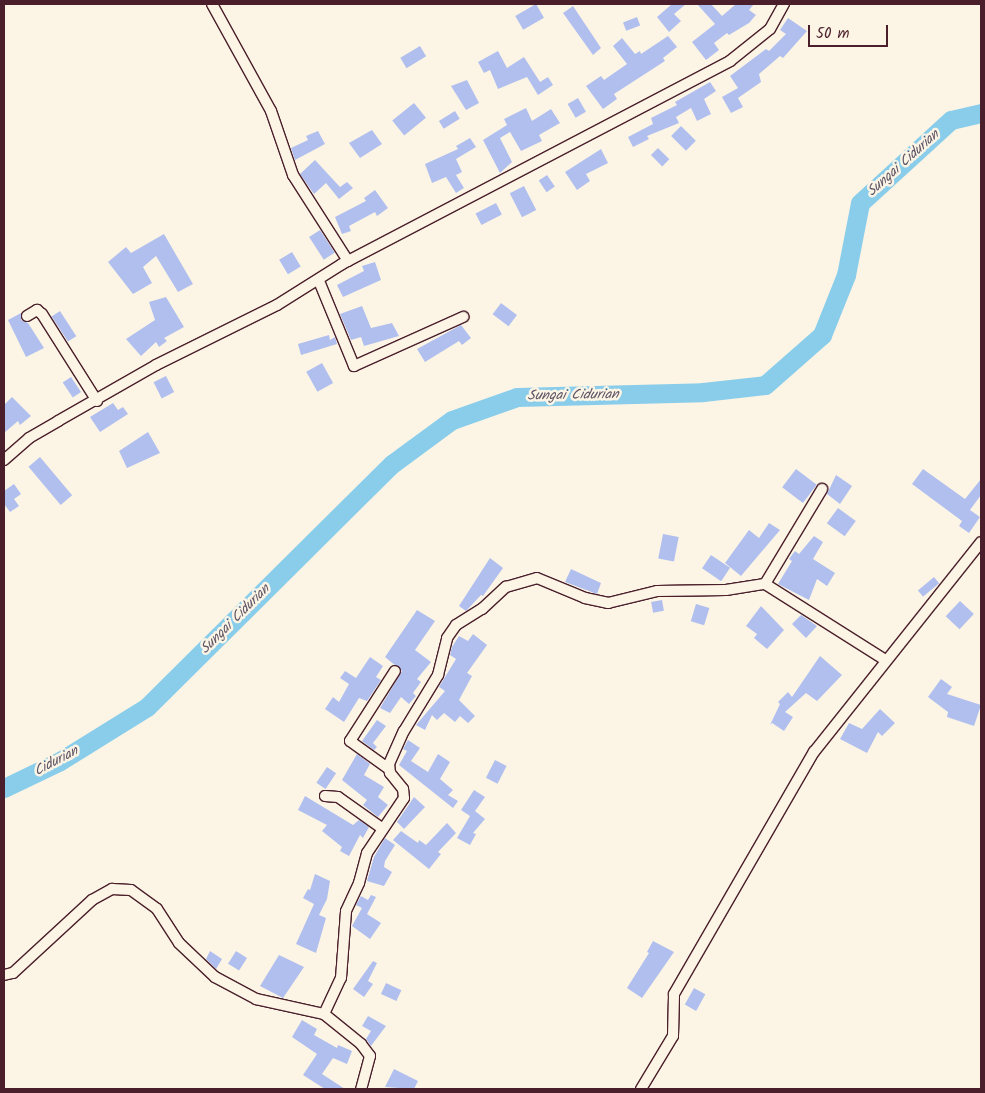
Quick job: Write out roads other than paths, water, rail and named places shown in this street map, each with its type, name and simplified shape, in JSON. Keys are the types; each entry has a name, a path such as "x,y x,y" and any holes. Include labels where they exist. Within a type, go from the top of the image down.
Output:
{"street":[{"path":"212,4 271,111 293,175 348,261"},
{"path":"4,460 29,438 97,401 156,365 319,281 348,261 730,61 770,29 784,4"},
{"path":"319,281 354,366 463,317"},
{"path":"27,316 37,310 42,314 97,401"},
{"path":"765,584 822,489"},
{"path":"641,1089 673,1036 674,994 814,752 885,660 981,545"},
{"path":"389,769 404,731 438,675 447,638 456,625 482,609 509,585 537,578 585,598 608,603 657,590 726,590 765,584 885,660"},
{"path":"324,1014 341,978 346,911 359,883 367,853 400,806 405,793 389,769 350,741 394,670"},
{"path":"325,796 338,797 384,829"},
{"path":"4,975 13,973 92,900 119,887 131,890 151,902 179,943 215,977 256,999 324,1014 369,1052 361,1089"}],"waterway":[{"name":"Sungai Cidurian","path":"4,788 60,761 147,707 392,464 452,420 517,397 703,392 765,385 822,335 846,275 860,203 951,120 981,113"}],"water label":[{"name":"Cidurian","path":"56,761"}]}
